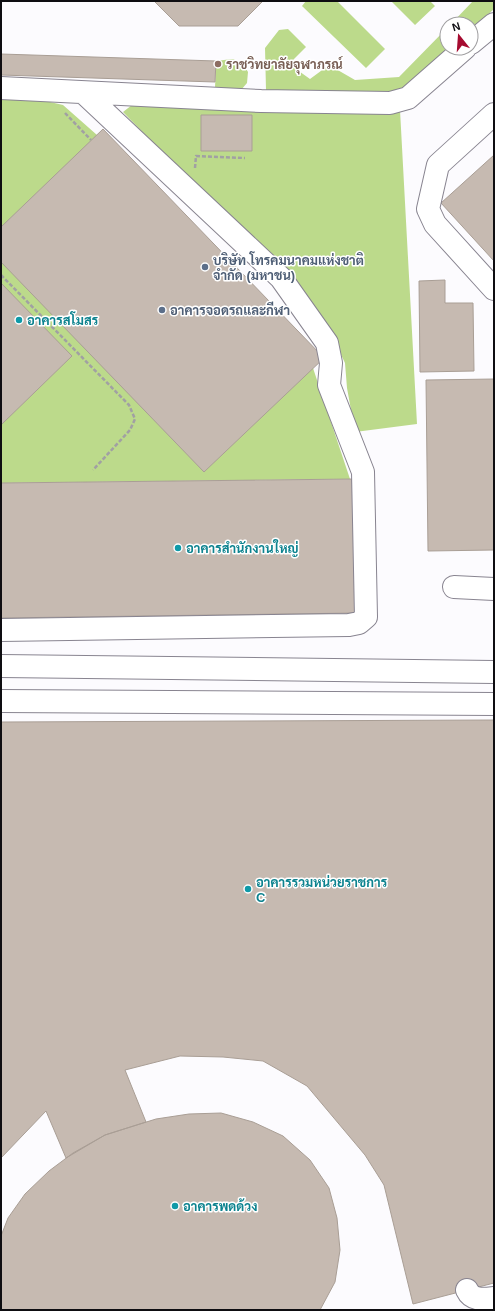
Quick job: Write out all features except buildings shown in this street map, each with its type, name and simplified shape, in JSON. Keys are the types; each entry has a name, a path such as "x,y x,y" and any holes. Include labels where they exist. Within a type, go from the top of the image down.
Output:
{"street":[{"path":"1,88 262,101 390,103 408,98 456,56"},
{"path":"1,630 349,624 359,623 366,617 363,472 329,385 331,363 327,343 281,278 84,93"},
{"path":"494,114 438,165 428,209 435,224 494,288"},
{"path":"454,587 494,589"},
{"path":"1,666 494,672"},
{"path":"1,701 494,704"},
{"path":"467,1290 474,1297 483,1300 494,1298"}],"path":[{"path":"60,108 91,140"},
{"path":"194,196 196,156 245,158"},
{"path":"1,275 129,405 134,419 130,430 93,470"}],"green space":[{"path":"306,1 337,1 385,49 366,68 302,6"},
{"path":"391,1 430,1 435,6 415,25"},
{"path":"473,1 494,1 494,9 479,23 479,16 459,16"},
{"path":"288,29 306,47 289,64 310,79 329,65 355,80 399,77 439,36 439,56 443,56 400,96 266,90 265,48 279,30"},
{"path":"232,59 242,62 248,72 247,83 241,90 215,88 216,61"},
{"path":"1,99 50,102 63,105 97,135 313,368 350,479 1,483"},
{"path":"132,105 400,110 417,424 355,432 347,388 345,363 334,340 262,255 123,112"}],"place":[{"name":"ราชวิทยาลัยจุฬาภรณ์","path":"218,64"},
{"name":"บริษัท โทรคมนาคมแห่งชาติ จำกัด (มหาชน)","path":"205,267"},
{"name":"อาคารจอดรถและกีฬา","path":"162,310"},
{"name":"อาคารสโมสร","path":"19,320"},
{"name":"อาคารสำนักงานใหญ่","path":"178,548"},
{"name":"อาคารรวมหน่วยราชการ C","path":"248,889"},
{"name":"อาคารพดด้วง","path":"175,1206"}]}
